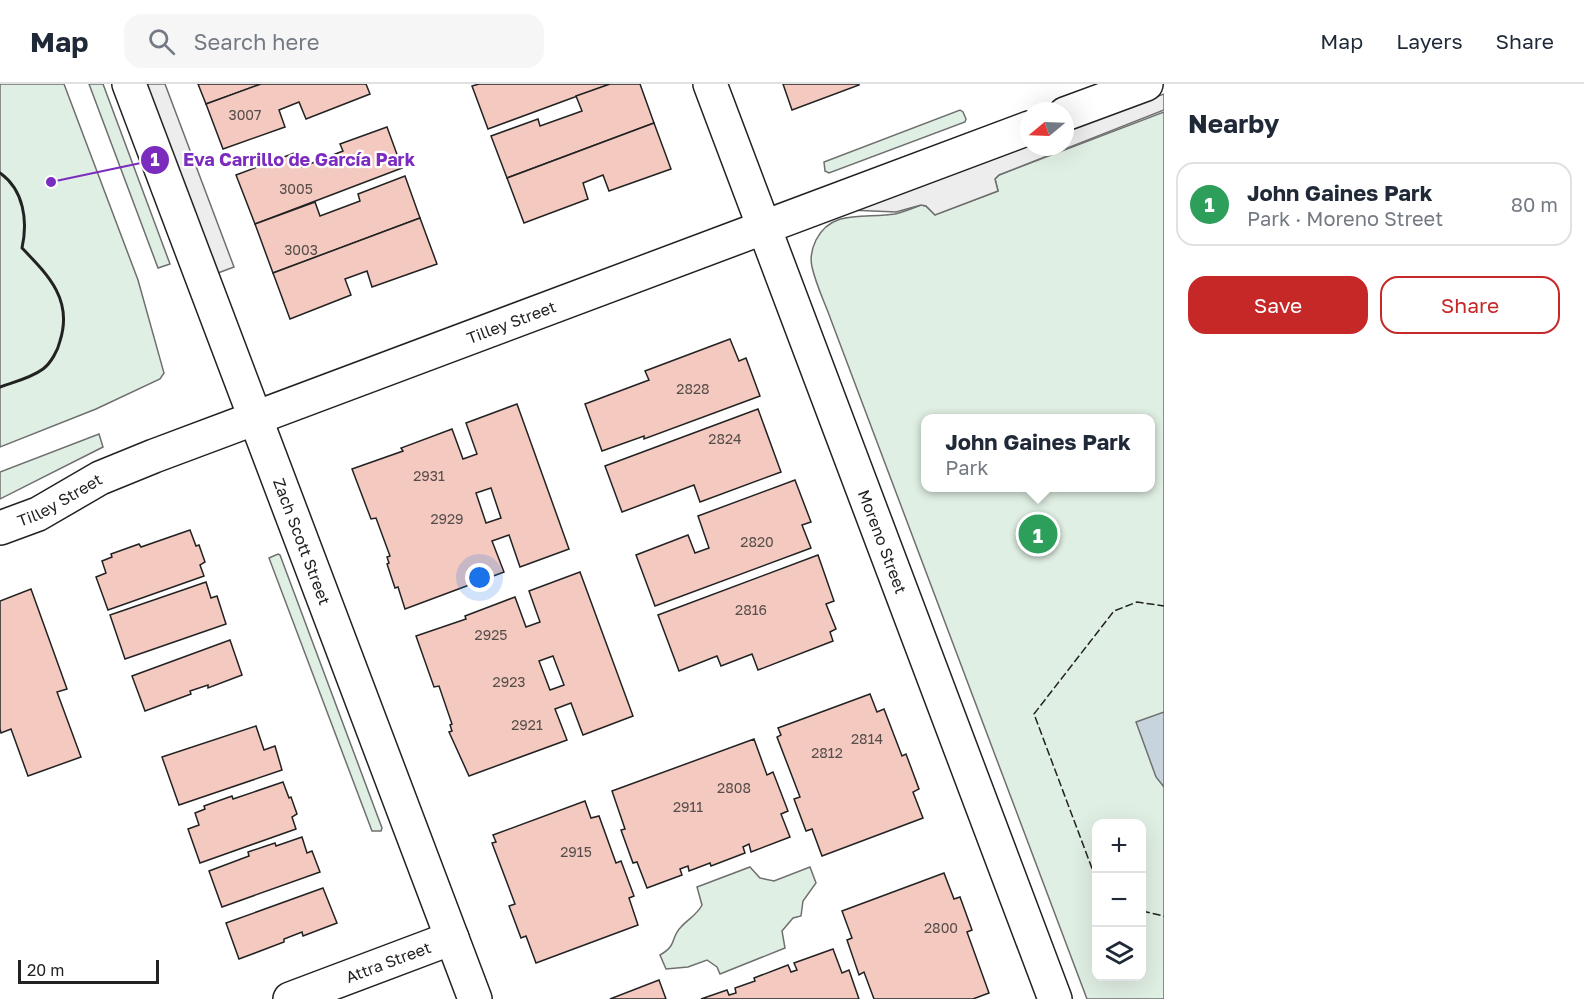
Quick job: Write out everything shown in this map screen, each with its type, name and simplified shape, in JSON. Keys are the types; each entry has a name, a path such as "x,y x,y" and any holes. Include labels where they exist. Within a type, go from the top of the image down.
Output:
{"street":[{"name":"Zach Scott Street","path":"129,84 476,999"},
{"name":"Moreno Street","path":"710,84 1055,999"},
{"path":"1074,111 1146,84"},
{"name":"Tilley Street","path":"0,528 38,514 100,478 1020,131"},
{"name":"Attra Street","path":"290,999 452,938"}],"green space":[{"path":"0,84 64,84 138,280 164,373 160,379 96,409 0,447"},
{"path":"89,84 103,84 170,264 158,268"},
{"path":"960,110 966,119 965,122 829,173 825,171 824,162"},
{"path":"1164,112 1164,999 1087,999 812,267 811,257 815,243 823,230 831,223 851,217 895,214 921,205 926,206 935,215 998,191 995,179 999,175 1049,156 1074,156 1074,146"},
{"path":"99,434 103,447 0,499 0,472"},
{"path":"278,554 382,828 381,831 372,831 269,558"},
{"path":"750,867 760,878 774,881 810,867 816,883 803,901 801,916 793,918 782,931 785,948 720,974 717,967 707,960 688,967 666,969 660,955 672,945 678,931 698,912 702,905 697,887"}],"shaded area":[{"path":"146,84 165,84 234,267 218,273"},
{"path":"1164,94 1164,110 1074,145 1074,127"},
{"path":"1020,146 1020,156 1047,156 999,175 995,179 998,191 935,215 926,206 921,205 896,212 849,210"},
{"path":"1164,712 1164,787 1156,777 1136,722"}],"building":[{"path":"198,84 261,84 206,104"},
{"path":"261,84 366,84 370,94 306,119 299,102 279,110 285,127 223,149 206,104"},
{"path":"479,84 610,84 488,129 472,86"},
{"path":"610,84 640,84 654,123 507,178 491,136 538,119 540,126 582,111 576,96"},
{"path":"783,84 859,84 859,85 792,110"},
{"path":"654,123 671,169 609,191 603,175 583,183 588,199 524,223 507,178"},
{"path":"387,127 402,168 255,224 236,175 297,152 302,167 343,151 340,144"},
{"path":"405,176 420,218 273,273 255,224 315,202 320,216 360,201 358,194"},
{"path":"420,218 437,264 372,287 367,271 345,279 351,295 290,319 273,273"},
{"path":"730,339 739,361 746,358 760,396 644,439 644,436 602,451 585,404 649,380 645,371"},
{"path":"517,404 569,549 520,567 509,535 492,541 504,572 405,609 387,564 389,563 387,557 390,556 376,518 371,519 352,469 403,451 401,448 452,429 463,459 477,454 466,423","holes":["491,488 501,518 486,523 476,493"]},
{"path":"758,409 781,472 700,502 694,485 622,512 605,466"},
{"path":"795,480 811,522 802,525 811,548 655,606 636,555 688,535 695,553 709,548 698,516"},
{"path":"190,530 205,562 200,565 204,576 108,610 96,577 106,573 102,561 112,557 111,554 139,544 141,547"},
{"path":"818,555 834,601 826,604 836,629 830,632 833,641 758,670 752,654 721,666 717,656 679,671 658,615"},
{"path":"580,572 633,716 583,735 571,703 555,709 567,740 469,776 449,732 452,731 450,725 452,724 439,686 434,687 416,636 466,619 465,616 515,597 526,627 540,622 529,591","holes":["553,656 564,685 550,690 539,661"]},
{"path":"206,582 211,598 217,596 226,624 125,659 110,615"},
{"path":"31,589 67,689 57,692 81,757 28,776 11,729 1,733 0,729 0,601"},
{"path":"230,640 242,675 208,688 208,685 190,691 191,694 145,711 132,676"},
{"path":"870,694 877,712 884,709 902,756 906,754 919,789 913,792 923,818 822,856 812,829 806,831 794,799 800,797 777,737 781,735 778,728"},
{"path":"256,726 264,750 275,746 282,770 179,805 162,757"},
{"path":"754,739 767,775 773,772 788,811 781,814 790,837 751,852 749,844 743,847 745,853 711,866 710,863 689,871 688,866 680,869 682,875 647,888 637,862 633,863 621,830 625,829 612,791"},
{"path":"283,782 297,814 292,817 296,829 200,863 188,829 199,825 195,813 205,809 204,806 232,796 233,799"},
{"path":"585,801 591,818 599,816 616,863 621,861 634,896 629,898 638,925 536,963 526,936 521,938 509,906 515,904 492,843 496,842 493,835"},
{"path":"302,837 307,853 312,851 320,872 222,907 209,871 249,856 248,852"},
{"path":"944,873 954,899 960,897 972,930 967,932 989,993 973,999 874,999 864,972 859,975 847,940 852,938 842,911"},
{"path":"323,888 337,923 303,936 302,932 284,939 284,942 239,959 226,923"},
{"path":"833,949 842,973 849,970 859,999 701,999 727,990 729,995 736,993 735,988 788,965 791,972 797,970 794,963"},
{"path":"659,980 666,999 610,999"}],"fence":[{"path":"1094,873 1034,714 1114,611 1137,602 1164,606"},
{"path":"1146,912 1164,916"}],"wall":[{"path":"0,173 14,188 22,207 24,217 22,248 56,290 63,313 59,345 49,363 33,375 0,387"}],"place":[{"name":"Eva Carrillo de García Park","path":"51,182"},
{"name":"John Gaines Park","path":"1038,534"}]}
